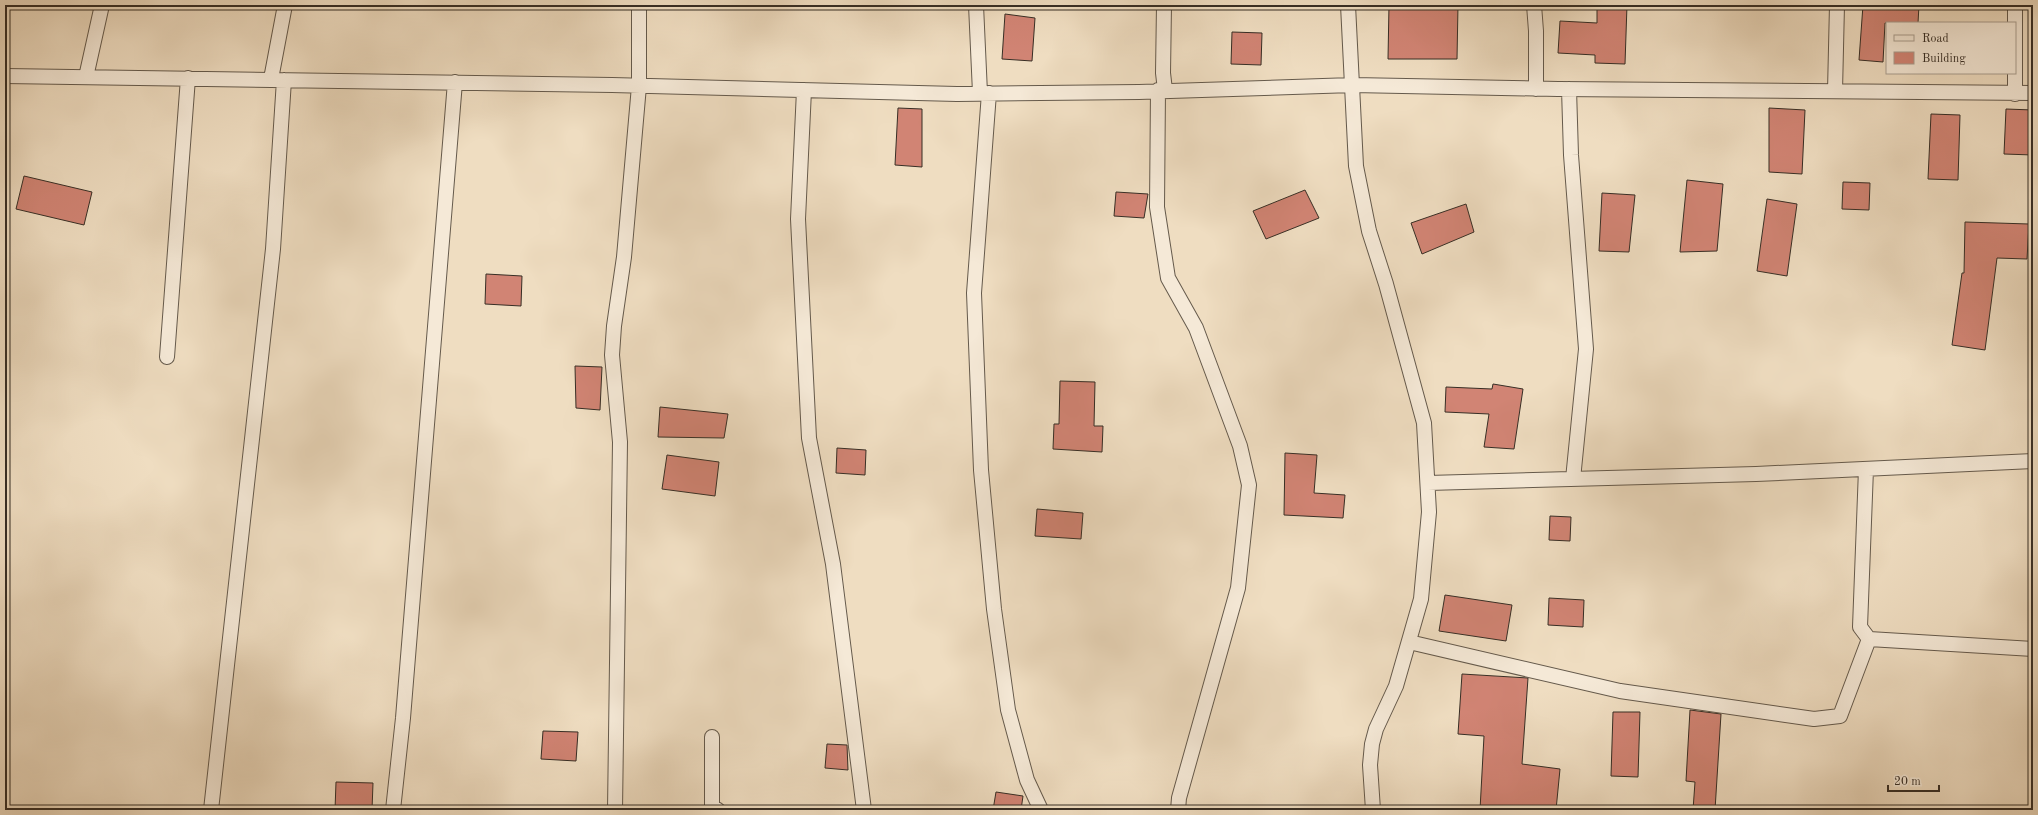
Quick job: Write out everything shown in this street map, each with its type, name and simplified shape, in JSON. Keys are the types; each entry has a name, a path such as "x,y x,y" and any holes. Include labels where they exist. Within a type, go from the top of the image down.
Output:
{"street":[{"path":"86,77 102,5"},
{"path":"211,810 273,249 277,80 284,5"},
{"path":"615,810 620,442 612,355 614,326 624,257 639,86 639,5"},
{"path":"976,5 984,93 974,293 981,470 994,609 1008,710 1027,780 1041,810"},
{"path":"1164,5 1163,72 1156,207 1168,278 1196,328 1240,446 1249,485 1238,588 1179,798 1178,810"},
{"path":"1348,5 1354,85 1356,166 1370,231 1424,423 1429,512 1421,599 1396,686 1376,729 1372,744 1370,765 1373,810"},
{"path":"1534,5 1536,31 1536,89"},
{"path":"1835,90 1837,5"},
{"path":"2015,5 2015,22"},
{"path":"2015,74 2015,94"},
{"path":"5,76 455,82 984,93 1354,85 1536,89 1835,90 2015,94 2033,93"},
{"path":"167,357 188,78"},
{"path":"393,810 403,718 455,82"},
{"path":"1569,89 1571,155 1586,349 1573,479"},
{"path":"804,90 798,220 809,438 833,564 864,810"},
{"path":"1428,483 1866,469 2033,461"},
{"path":"1866,469 1860,627 1869,639 2033,649"},
{"path":"1408,642 1620,691 1814,719 1840,716 1869,639"},
{"path":"712,737 712,807 718,810"}],"building":[{"path":"1389,5 1458,5 1457,59 1388,59"},
{"path":"1597,5 1627,5 1625,64 1595,63 1595,55 1558,53 1560,21 1597,23"},
{"path":"1863,5 1919,5 1918,22 1885,23 1883,62 1859,60"},
{"path":"1005,14 1035,18 1032,61 1002,59"},
{"path":"1232,32 1262,33 1261,65 1231,64"},
{"path":"898,108 922,109 922,167 895,165"},
{"path":"1769,108 1805,110 1802,174 1769,172"},
{"path":"2006,109 2033,110 2033,155 2004,154"},
{"path":"1931,114 1960,115 1958,180 1928,179"},
{"path":"24,176 92,192 84,225 16,209"},
{"path":"1687,180 1723,184 1717,251 1680,252"},
{"path":"1843,182 1870,183 1869,210 1842,209"},
{"path":"1305,190 1319,218 1266,239 1253,211"},
{"path":"1116,192 1148,194 1144,218 1114,216"},
{"path":"1602,193 1635,195 1629,252 1599,251"},
{"path":"1767,199 1797,204 1787,276 1757,271"},
{"path":"1466,204 1474,232 1422,254 1411,223"},
{"path":"1965,222 2029,224 2027,259 1997,258 1985,350 1952,345 1962,273 1964,273"},
{"path":"486,274 522,276 521,306 485,304"},
{"path":"575,366 602,367 600,410 576,408"},
{"path":"1060,381 1095,382 1094,426 1103,426 1102,452 1053,449 1054,424 1059,424"},
{"path":"1493,384 1523,389 1514,449 1484,447 1489,414 1445,412 1446,387 1492,389"},
{"path":"660,407 728,414 724,438 658,437"},
{"path":"837,448 866,450 865,475 836,473"},
{"path":"1285,453 1317,455 1314,493 1345,495 1343,518 1284,515"},
{"path":"667,455 719,462 715,496 662,489"},
{"path":"1037,509 1083,513 1081,539 1035,536"},
{"path":"1550,516 1571,517 1570,541 1549,540"},
{"path":"1445,595 1512,605 1506,641 1439,631"},
{"path":"1549,598 1584,600 1583,627 1548,625"},
{"path":"1462,674 1528,678 1522,764 1560,769 1556,810 1480,810 1484,736 1458,734"},
{"path":"1690,710 1721,714 1715,810 1693,810 1695,782 1686,781"},
{"path":"1613,712 1640,712 1638,777 1611,776"},
{"path":"543,731 578,732 576,761 541,759"},
{"path":"827,744 847,745 848,770 825,768"},
{"path":"336,782 373,783 372,810 335,810"},
{"path":"996,792 1023,796 1021,810 993,810"}]}
